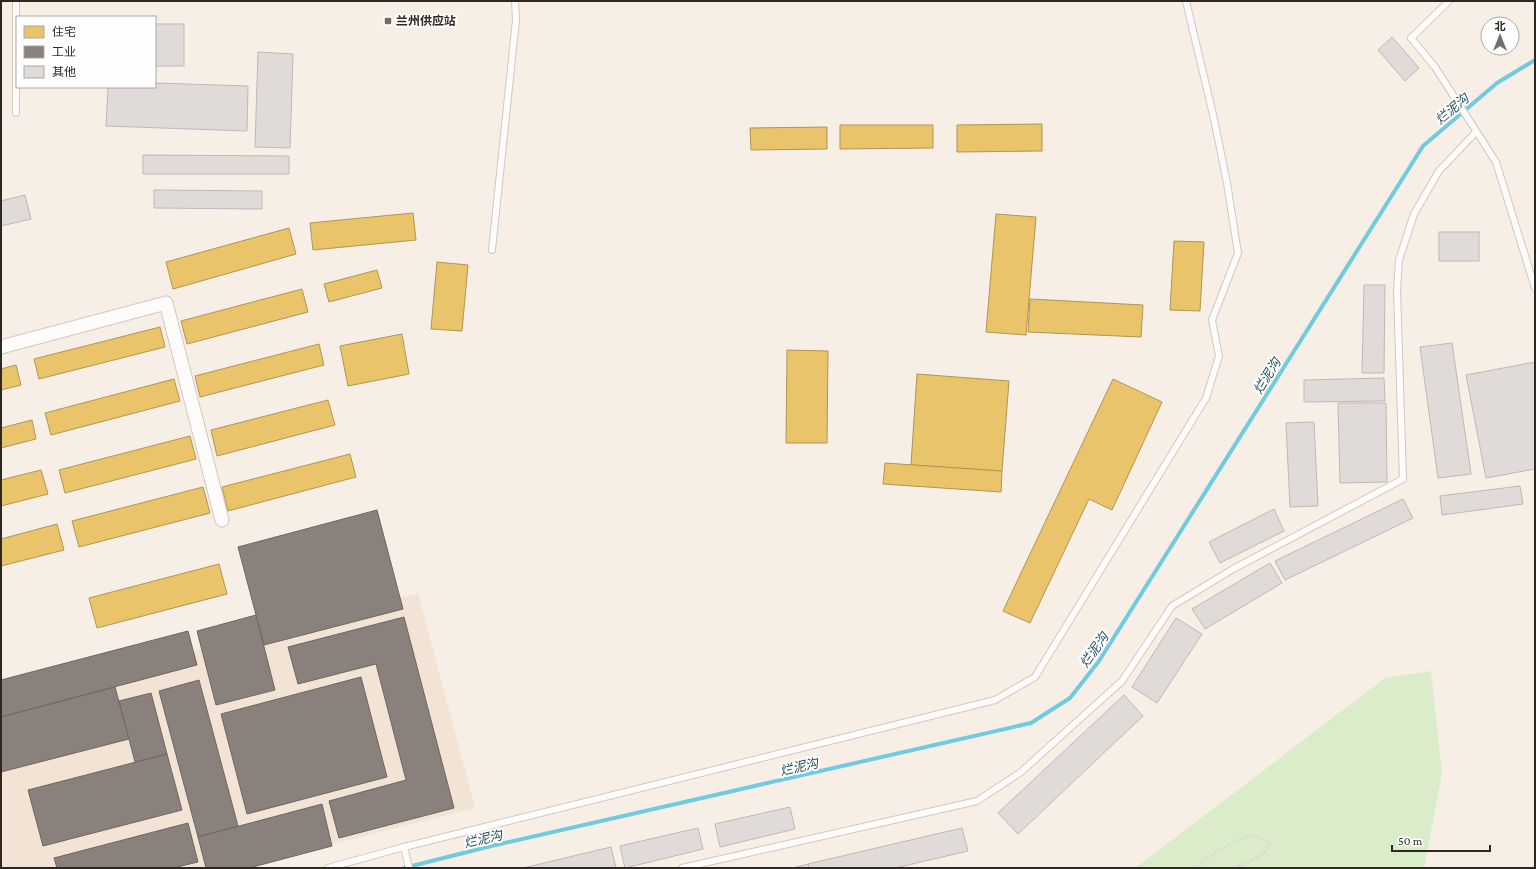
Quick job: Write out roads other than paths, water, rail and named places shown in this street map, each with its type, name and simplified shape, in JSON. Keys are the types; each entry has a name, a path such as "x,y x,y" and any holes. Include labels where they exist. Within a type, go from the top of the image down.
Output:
{"street":[{"path":"1,347 166,303 222,520"}],"lane":[{"path":"16,1 16,113"},
{"path":"492,250 516,20 515,1"},
{"path":"328,868 404,847 995,700 1035,677 1206,398 1219,356 1212,320 1238,253 1220,147 1186,1"},
{"path":"1449,1 1411,38 1435,68 1496,162 1535,288"},
{"path":"682,868 977,801 1021,772 1122,682 1172,606 1233,569 1404,479 1397,290 1399,260 1414,214 1438,171 1476,132"},
{"path":"404,847 409,868"}],"waterway":[{"name":"烂泥沟","path":"404,868 487,847 1031,723 1070,698 1099,661 1423,146 1497,83 1535,60"}],"place":[{"name":"兰州供应站","path":"388,21"}]}
